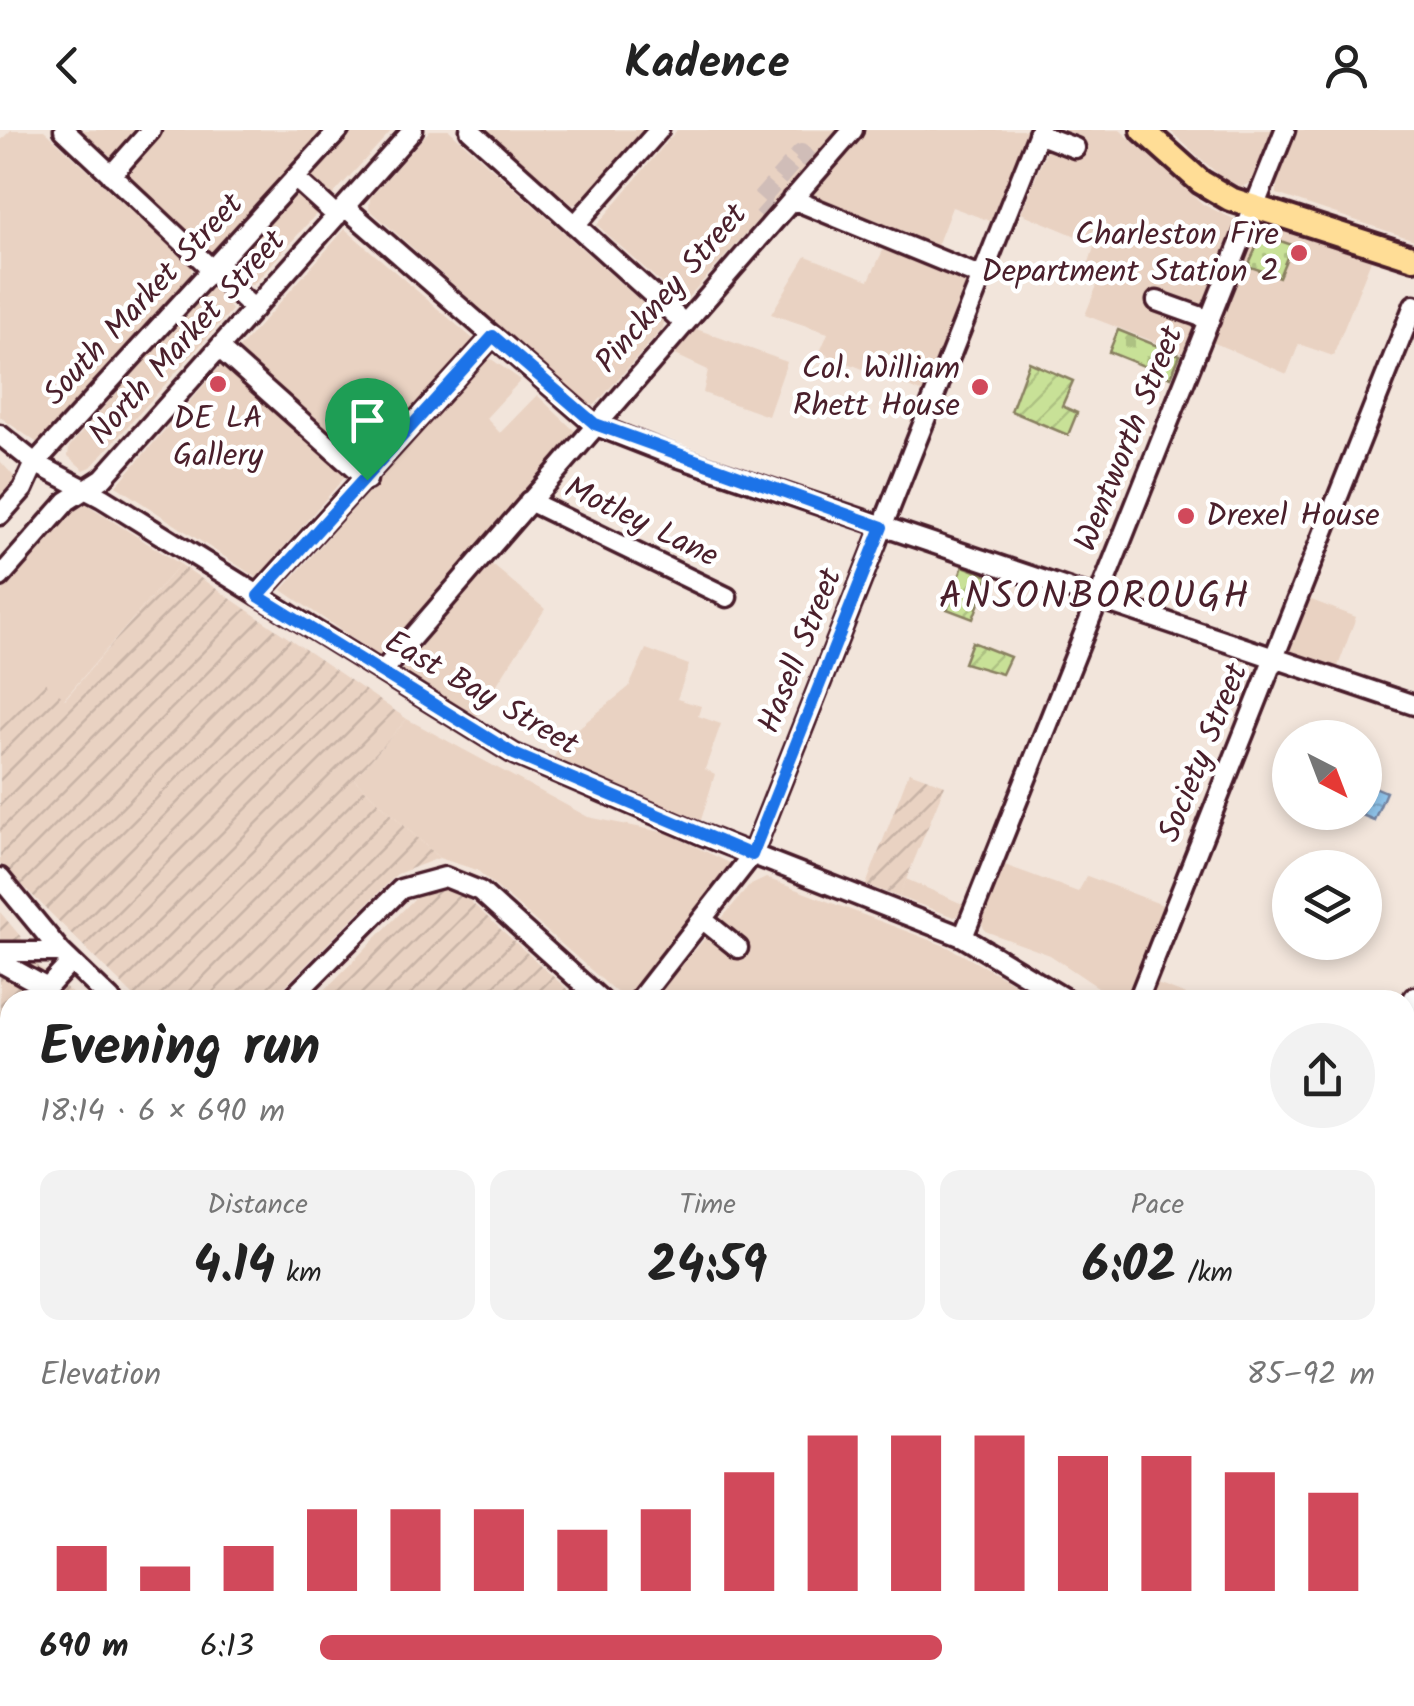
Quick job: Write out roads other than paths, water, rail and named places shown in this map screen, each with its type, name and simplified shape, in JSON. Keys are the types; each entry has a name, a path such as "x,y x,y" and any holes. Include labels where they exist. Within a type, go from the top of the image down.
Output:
{"main road":[{"path":"1143,130 1210,188 1254,208 1414,258"}],"street":[{"path":"64,130 254,309"},
{"path":"111,175 151,130"},
{"name":"South Market Street","path":"0,515 23,489 36,463 339,130"},
{"name":"North Market Street","path":"0,578 67,501 103,478 412,130"},
{"path":"470,130 683,322"},
{"path":"575,225 659,130"},
{"name":"Pinckney Street","path":"382,672 853,130"},
{"name":"Wentworth Street","path":"962,936 1284,130"},
{"path":"1039,132 1076,148"},
{"name":"Hasell Street","path":"647,990 752,855 1039,132"},
{"path":"296,179 341,211 595,424 882,527 1414,705"},
{"path":"792,199 982,277"},
{"path":"1158,300 1210,320"},
{"name":"Society Street","path":"1142,990 1414,304"},
{"path":"258,596 348,492 367,480 493,336"},
{"path":"219,348 367,480"},
{"name":"East Bay Street","path":"0,435 36,463 86,489 514,754 752,855 962,936 1051,990"},
{"name":"Motley Lane","path":"529,502 727,597"},
{"path":"0,878 66,957 101,990"},
{"path":"300,990 402,889 431,878 452,878 480,892 591,990"},
{"path":"702,919 738,948"},
{"path":"0,952 66,957"},
{"path":"55,990 66,957"},
{"path":"0,962 47,990"}],"tunnel":[{"path":"775,217 758,202 801,153 819,169"}],"place":[{"name":"Charleston Fire Department Station 2","path":"1299,253"},
{"name":"DE LA Gallery","path":"218,384"},
{"name":"Col. William Rhett House","path":"980,387"},
{"name":"Drexel House","path":"1186,516"}],"district":[{"name":"ANSONBOROUGH","path":"1095,598"}]}
